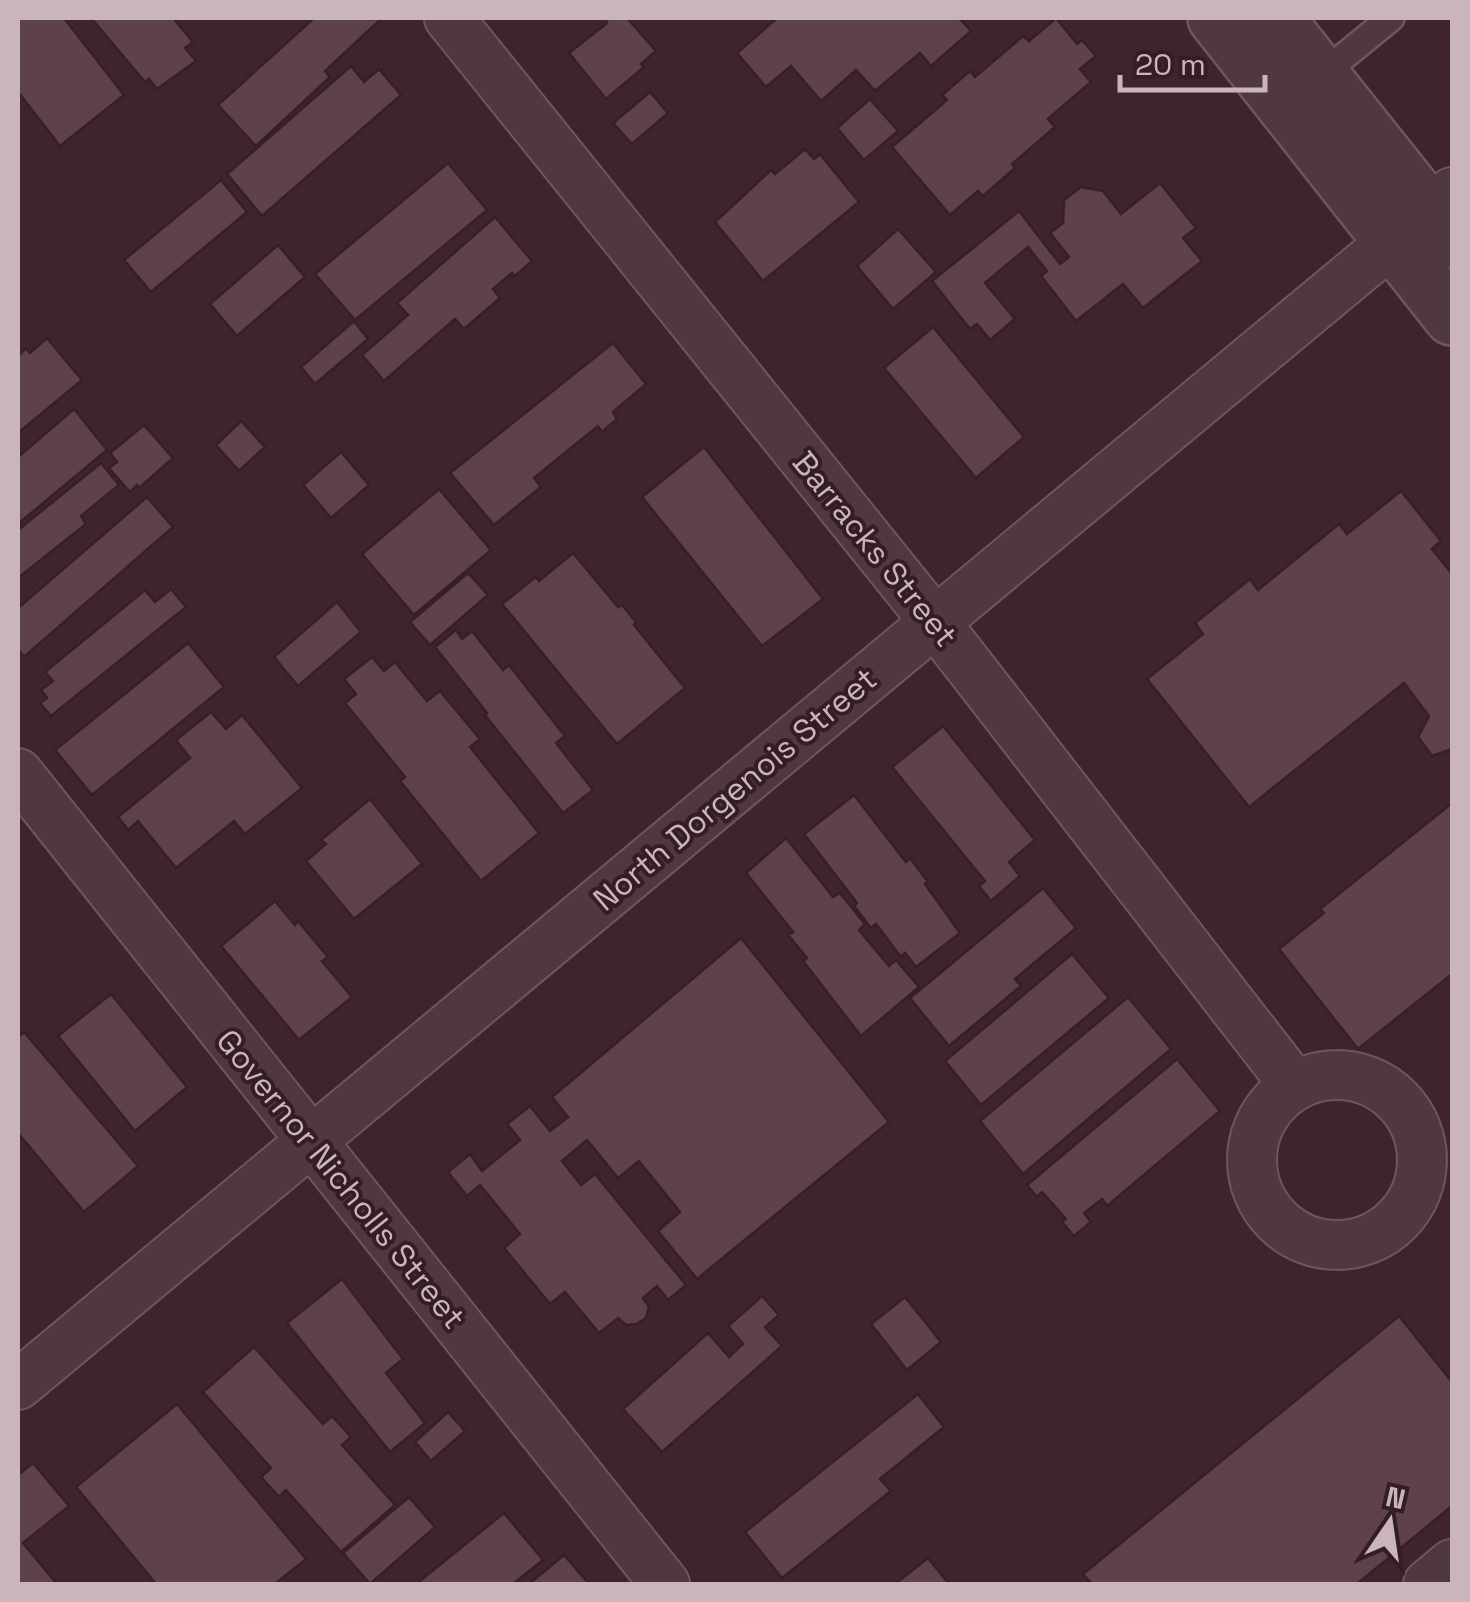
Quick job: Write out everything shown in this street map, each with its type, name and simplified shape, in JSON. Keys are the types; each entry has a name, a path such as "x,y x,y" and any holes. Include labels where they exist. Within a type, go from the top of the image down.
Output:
{"street":[{"name":"Barracks Street","path":"448,18 935,622 1295,1086"},
{"path":"1216,18 1432,221"},
{"path":"1275,18 1432,221 1452,317"},
{"name":"North Dorgenois Street","path":"18,1385 935,622 1432,221"},
{"name":"Governor Nicholls Street","path":"18,773 665,1584"},
{"path":"1428,1584 1452,1564"}],"lane":[{"path":"1320,75 1391,18"}],"building":[{"path":"18,18 64,18 124,95 60,146 18,92"},
{"path":"91,18 173,18 193,42 185,48 196,61 157,89 149,79 145,82"},
{"path":"314,18 381,19 325,71 330,77 256,146 218,105"},
{"path":"605,18 627,18 656,51 641,64 644,67 606,99 569,53 607,23"},
{"path":"777,18 959,18 971,31 931,66 920,53 875,91 856,70 821,101 791,66 766,87 737,53"},
{"path":"1056,18 1077,44 1082,40 1096,56 1080,69 1091,82 1048,119 1055,127 1012,164 1015,168 983,196 978,191 950,215 892,147 947,100 942,95 970,71 975,77 1023,36 1029,41"},
{"path":"351,66 364,82 379,69 401,95 262,216 227,174"},
{"path":"650,92 668,113 632,144 613,123"},
{"path":"870,99 898,131 864,160 837,128"},
{"path":"805,149 814,159 820,154 859,202 763,281 715,222 771,170 775,174"},
{"path":"448,163 487,210 355,320 315,274"},
{"path":"221,180 247,212 151,292 124,260"},
{"path":"1160,183 1196,228 1183,238 1202,261 1143,308 1123,284 1076,321 1041,276 1047,271 1028,247 985,283 1015,319 990,340 977,324 970,329 932,281 1019,211 1060,264 1069,257 1050,233 1063,223 1064,200 1081,187 1103,191 1121,214"},
{"path":"495,217 532,261 493,289 500,298 464,329 455,319 384,381 362,355 408,315 397,303"},
{"path":"898,229 936,272 893,309 857,266"},
{"path":"278,245 305,277 237,336 210,304"},
{"path":"354,321 368,339 315,384 301,367"},
{"path":"933,327 1024,437 976,478 884,368"},
{"path":"47,338 82,380 18,433 18,356 26,348 30,353"},
{"path":"613,343 646,384 613,412 617,419 602,432 598,426 534,478 541,487 494,525 450,473"},
{"path":"74,409 107,450 18,524 18,457"},
{"path":"241,421 265,447 239,471 216,445"},
{"path":"144,425 173,458 130,492 109,468 117,462 110,453"},
{"path":"704,447 823,599 762,646 642,497"},
{"path":"341,452 369,485 331,518 303,485"},
{"path":"101,463 119,485 81,516 86,524 18,578 18,530"},
{"path":"439,489 491,550 414,615 362,554"},
{"path":"1401,491 1441,541 1432,549 1452,574 1452,749 1432,756 1418,737 1429,716 1404,683 1249,807 1147,679 1203,634 1195,623 1250,579 1258,590 1339,524 1347,534"},
{"path":"147,497 173,527 24,657 18,649 18,608"},
{"path":"573,553 618,607 622,605 685,688 617,744 502,604"},
{"path":"468,573 488,595 430,645 410,622"},
{"path":"171,589 186,607 51,716 40,703 47,698 41,690 53,681 45,672 145,590 155,602"},
{"path":"337,602 361,632 298,686 274,657"},
{"path":"456,630 462,639 472,631 503,670 509,665 565,736 556,743 593,790 563,813 435,647"},
{"path":"188,643 224,687 92,795 55,750"},
{"path":"372,657 384,671 395,662 427,701 440,691 480,739 470,747 539,833 481,881 400,781 405,777 345,703 356,694 344,679"},
{"path":"211,712 226,729 242,715 302,788 245,834 234,821 176,868 138,821 128,830 118,817 190,758 176,740"},
{"path":"943,726 1035,840 1009,862 1020,876 991,901 979,886 985,881 892,767"},
{"path":"854,795 906,862 910,858 960,933 916,967 905,953 901,957 876,924 871,928 854,906 857,903 804,834"},
{"path":"370,799 422,864 354,919 306,861 326,844 321,840"},
{"path":"1452,803 1452,974 1358,1049 1279,949 1324,913 1320,909"},
{"path":"786,838 833,897 840,893 865,924 859,930 889,966 896,960 919,987 861,1036 803,961 807,958 788,935 793,932 746,873"},
{"path":"1043,888 1076,928 1015,979 1021,986 949,1046 910,998"},
{"path":"275,901 328,957 322,961 352,997 299,1040 221,946"},
{"path":"741,938 889,1122 697,1279 658,1231 680,1212 639,1161 618,1178 587,1140 562,1161 581,1185 595,1174 686,1285 668,1300 657,1286 643,1298 649,1307 646,1318 626,1325 618,1318 599,1333 565,1292 550,1304 504,1248 520,1234 480,1185 467,1196 448,1172 470,1154 482,1171 520,1140 507,1124 530,1106 550,1131 568,1117 552,1097"},
{"path":"1072,954 1109,998 981,1105 945,1061"},
{"path":"111,994 187,1087 135,1131 58,1036"},
{"path":"1128,997 1171,1049 1023,1174 980,1121"},
{"path":"24,1032 138,1166 84,1212 18,1133 18,1037"},
{"path":"1177,1059 1220,1111 1107,1206 1102,1199 1084,1213 1091,1222 1074,1236 1062,1222 1066,1219 1042,1192 1037,1197 1027,1185"},
{"path":"342,1279 403,1359 386,1373 425,1423 390,1452 287,1323"},
{"path":"762,1296 779,1315 765,1327 782,1346 662,1452 623,1409 708,1333 729,1357 743,1344 728,1326"},
{"path":"905,1297 941,1342 907,1370 871,1324"},
{"path":"1399,1316 1452,1382 1452,1506 1357,1584 1092,1584 1083,1574"},
{"path":"254,1347 323,1424 332,1416 351,1437 342,1445 395,1505 341,1552 286,1490 279,1497 261,1477 271,1468 203,1392"},
{"path":"918,1394 944,1427 880,1479 891,1491 782,1578 745,1532"},
{"path":"177,1404 306,1559 275,1584 156,1584 76,1487"},
{"path":"448,1412 465,1431 431,1461 415,1442"},
{"path":"33,1463 69,1506 23,1543 57,1584 18,1584 18,1475"},
{"path":"409,1497 435,1527 370,1584 343,1553"},
{"path":"504,1513 543,1560 513,1584 416,1584"},
{"path":"564,1555 589,1584 529,1584"},
{"path":"928,1558 949,1584 895,1584"}]}
